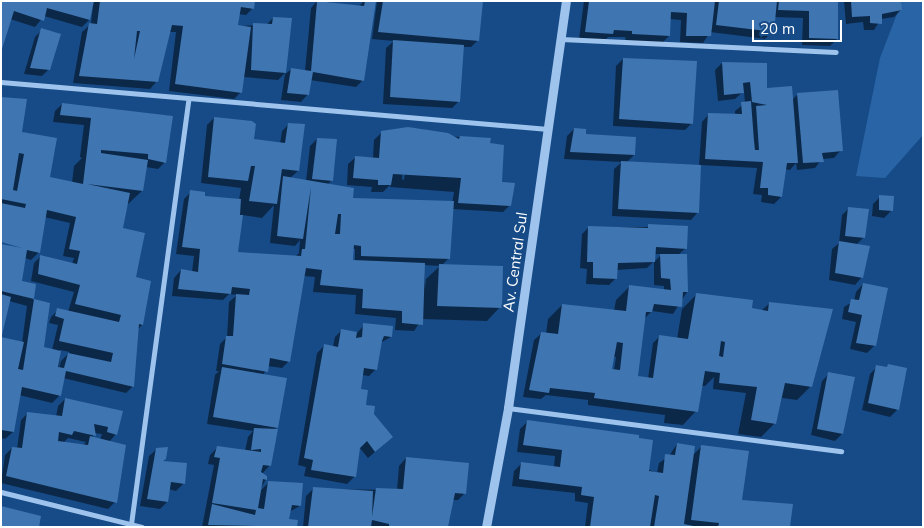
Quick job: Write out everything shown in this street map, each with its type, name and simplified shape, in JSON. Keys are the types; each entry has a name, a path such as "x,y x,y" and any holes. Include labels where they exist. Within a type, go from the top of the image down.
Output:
{"street":[{"name":"Av. Central Sul","path":"486,527 508,408 566,1"},
{"path":"561,39 836,52"},
{"path":"1,82 188,100 548,129"},
{"path":"131,524 188,100"},
{"path":"508,408 841,451"},
{"path":"1,492 142,527"}],"shaded area":[{"path":"902,1 923,1 923,135 885,178 856,176 880,58"}],"building":[{"path":"1,1 94,1 90,20 47,8 44,21 14,11 2,49"},
{"path":"100,1 255,1 254,9 241,7 238,25 251,27 242,93 175,84 183,26 172,25 158,82 79,76 89,23 97,24","holes":["137,31 140,31 134,59"]},
{"path":"317,1 364,6 365,1 376,1 364,81 313,72 309,95 287,93 291,68 311,71"},
{"path":"383,1 483,1 479,41 378,32"},
{"path":"589,1 715,1 711,36 686,36 687,13 671,12 670,36 632,34 632,31 614,30 613,34 585,32"},
{"path":"719,1 777,1 774,32 716,25"},
{"path":"779,1 838,1 838,39 809,38 809,11 778,10"},
{"path":"851,1 901,1 902,10 882,14 882,24 870,23 870,16 852,17"},
{"path":"273,17 292,18 286,73 251,70 253,23 272,24"},
{"path":"41,28 61,34 50,70 30,68"},
{"path":"393,40 464,45 460,102 390,97"},
{"path":"623,58 697,61 693,124 619,119"},
{"path":"722,62 767,63 767,88 792,86 798,163 787,163 782,197 768,195 768,188 760,188 763,162 705,159 708,113 742,114 741,102 751,101 755,150 759,150 756,106 767,105 752,102 750,82 743,83 744,93 724,95"},
{"path":"838,90 843,151 822,153 824,162 803,163 797,93"},
{"path":"1,97 27,99 22,132 57,138 50,177 83,184 91,118 60,115 62,103 173,116 166,163 148,159 148,154 101,150 101,153 148,160 143,191 87,184 130,193 123,228 145,233 136,277 151,281 143,325 139,324 134,387 66,371 61,396 22,387 14,432 1,430 1,337 24,342 18,369 23,370 34,299 1,291 1,244 22,248 1,242 1,203 25,208 26,204 1,199","holes":["19,153 24,154 17,191 13,190","47,210 76,217 69,249 80,251 77,264 40,255 38,274 80,285 75,304 121,315 119,322 57,308 55,316 64,319 59,341 113,353 111,362 68,353 64,368 58,367 61,351 44,347 50,303 34,299 36,284 22,281 27,250 40,253"]},
{"path":"214,117 252,121 256,124 254,139 285,143 288,123 305,124 299,171 282,169 277,204 249,201 255,166 251,166 248,181 208,177"},
{"path":"408,127 448,133 459,139 460,136 491,138 490,143 504,145 502,182 515,183 511,206 458,203 461,178 393,174 391,185 378,185 378,180 353,178 355,156 379,158 381,131"},
{"path":"574,128 586,129 586,134 636,137 635,155 570,152"},
{"path":"317,138 337,139 333,181 312,179"},
{"path":"621,161 701,165 699,213 618,209"},
{"path":"283,176 354,188 353,198 454,201 450,259 361,256 361,246 354,245 353,260 425,263 423,325 402,323 402,311 362,308 363,289 320,285 322,270 306,268 290,362 270,358 268,372 222,364 226,336 233,336 236,294 249,295 250,289 232,287 231,294 178,289 181,269 198,272 200,249 182,247 190,190 205,192 205,196 241,199 240,215 243,215 238,252 301,256 302,249 305,249 311,187 303,239 277,236","holes":["338,214 341,214 340,234 335,234"]},
{"path":"879,195 894,196 893,211 879,210"},
{"path":"848,207 869,209 865,238 845,236"},
{"path":"648,224 688,226 687,249 656,247 655,262 618,263 617,279 593,278 593,262 587,262 588,226 648,228"},
{"path":"839,241 870,246 863,278 835,273"},
{"path":"660,254 687,254 688,292 683,292 682,307 654,304 652,312 646,312 638,376 653,378 659,335 688,339 696,293 753,300 752,308 768,311 769,302 833,309 812,387 785,383 776,424 751,420 757,387 719,383 720,373 705,371 698,412 594,398 595,393 550,388 549,393 529,390 541,332 558,334 562,304 626,311 629,285 671,290 670,279 661,278","holes":["721,341 725,342 723,357 719,356","617,342 623,343 620,370 612,369"]},
{"path":"439,264 503,266 502,308 437,306"},
{"path":"863,283 888,288 876,346 856,343 862,315 848,312 851,299 859,300"},
{"path":"1,294 11,297 2,335 1,335"},
{"path":"363,323 393,326 392,337 384,336 382,341 377,370 364,368 361,389 368,390 366,405 375,406 374,414 393,437 375,452 367,441 360,448 356,477 311,470 313,460 304,458 324,344 338,347 341,329 357,332 356,338 362,337"},
{"path":"888,364 907,368 899,410 868,403 876,365 887,367"},
{"path":"222,367 287,378 278,428 213,417"},
{"path":"828,372 855,377 843,434 817,429"},
{"path":"65,398 123,411 117,435 107,432 108,427 94,424 96,436 74,431 72,435 59,432 58,441 88,445 90,436 126,445 117,503 6,476 12,447 22,448 27,412 62,416"},
{"path":"527,420 639,435 639,438 653,440 649,471 663,473 665,454 675,455 677,443 695,446 684,524 698,527 654,527 659,496 655,495 650,527 590,527 594,497 581,495 582,487 519,479 521,462 560,467 562,450 523,445"},
{"path":"254,428 278,429 271,466 263,465 261,472 267,476 267,480 263,479 258,508 264,509 268,481 303,483 301,506 292,505 289,519 298,520 297,527 208,525 212,504 255,515 256,510 212,503 220,458 214,457 217,446 261,452 261,449 251,450"},
{"path":"701,445 749,451 742,500 793,504 790,527 718,527 719,523 691,520"},
{"path":"168,447 166,459 163,461 187,463 185,484 171,482 168,502 147,499 156,448"},
{"path":"406,457 469,463 466,494 455,493 448,527 389,527 389,524 372,520 371,527 308,527 313,487 373,491 372,517 376,488 403,489"},
{"path":"1,506 41,516 39,527 1,527"}]}
